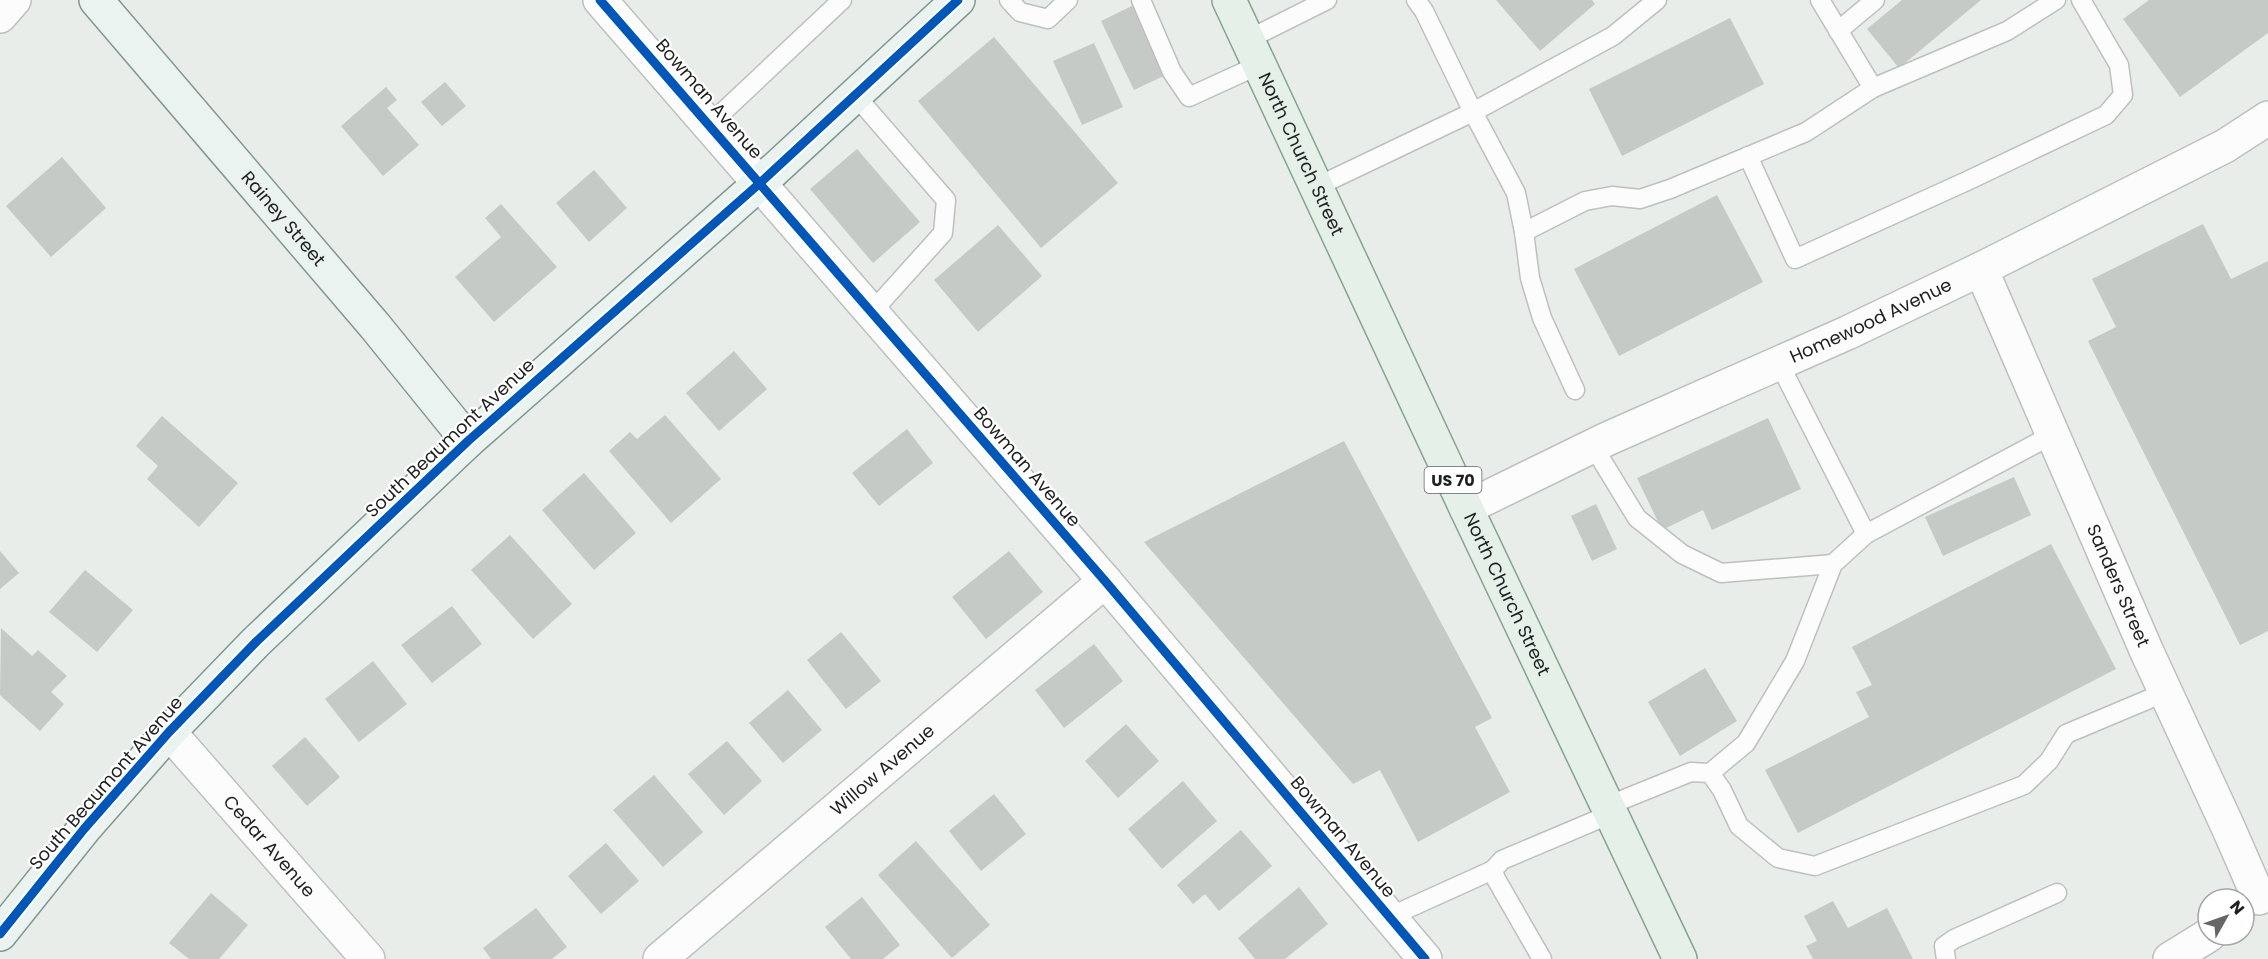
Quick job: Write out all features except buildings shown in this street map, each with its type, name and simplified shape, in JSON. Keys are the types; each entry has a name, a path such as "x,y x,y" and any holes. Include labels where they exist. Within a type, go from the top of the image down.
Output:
{"main road":[{"name":"North Church Street","path":"1229,0 1680,959"}],"street":[{"path":"0,16 14,0"},
{"name":"Rainey Street","path":"96,0 375,326 468,441"},
{"name":"Bowman Avenue","path":"600,0 1105,581 1425,959"},
{"name":"South Beaumont Avenue","path":"0,934 84,829 169,732 256,642 468,441 760,183 958,0"},
{"name":"Homewood Avenue","path":"1466,508 1593,446 1982,269 2225,146 2268,119"},
{"name":"Sanders Street","path":"1982,269 2052,435 2257,899"},
{"name":"Willow Avenue","path":"660,959 1105,581"},
{"name":"Cedar Avenue","path":"169,732 368,959"},
{"path":"2170,959 2196,943"}],"lane":[{"path":"710,125 842,0"},
{"path":"1009,0 1020,12 1048,19 1068,0"},
{"path":"1141,0 1172,72 1189,97 1327,0"},
{"path":"1416,0 1424,11 1473,112 1516,193 1530,278 1542,318 1575,390"},
{"path":"1316,187 1473,112 1613,36 1657,0"},
{"path":"1820,0 1873,88"},
{"path":"1838,31 1875,0"},
{"path":"1524,232 1585,201 1612,196 1640,199 1670,189 1806,132 1873,88 2007,31 2056,0"},
{"path":"1748,156 1795,259 1967,181 2106,114 2123,95 2119,65 2081,0"},
{"path":"855,95 946,200 943,232 871,313"},
{"path":"1779,363 1866,534"},
{"path":"1389,917 1493,870 1502,860 1691,772 1710,773 1746,743 1795,661 1833,564 1866,534 2052,435"},
{"path":"1593,446 1637,518 1682,554 1721,573 1833,564"},
{"path":"1710,773 1722,790 1739,826 1778,858 1815,866 2024,785 2049,761 2066,734 2166,692"},
{"path":"1493,870 1542,959"},
{"path":"1946,959 1944,946 1954,939 2057,892"}],"cycle path":[{"path":"600,0 1105,581 1425,959"},
{"path":"0,934 84,829 169,732 256,642 468,441 760,183 958,0"}]}
